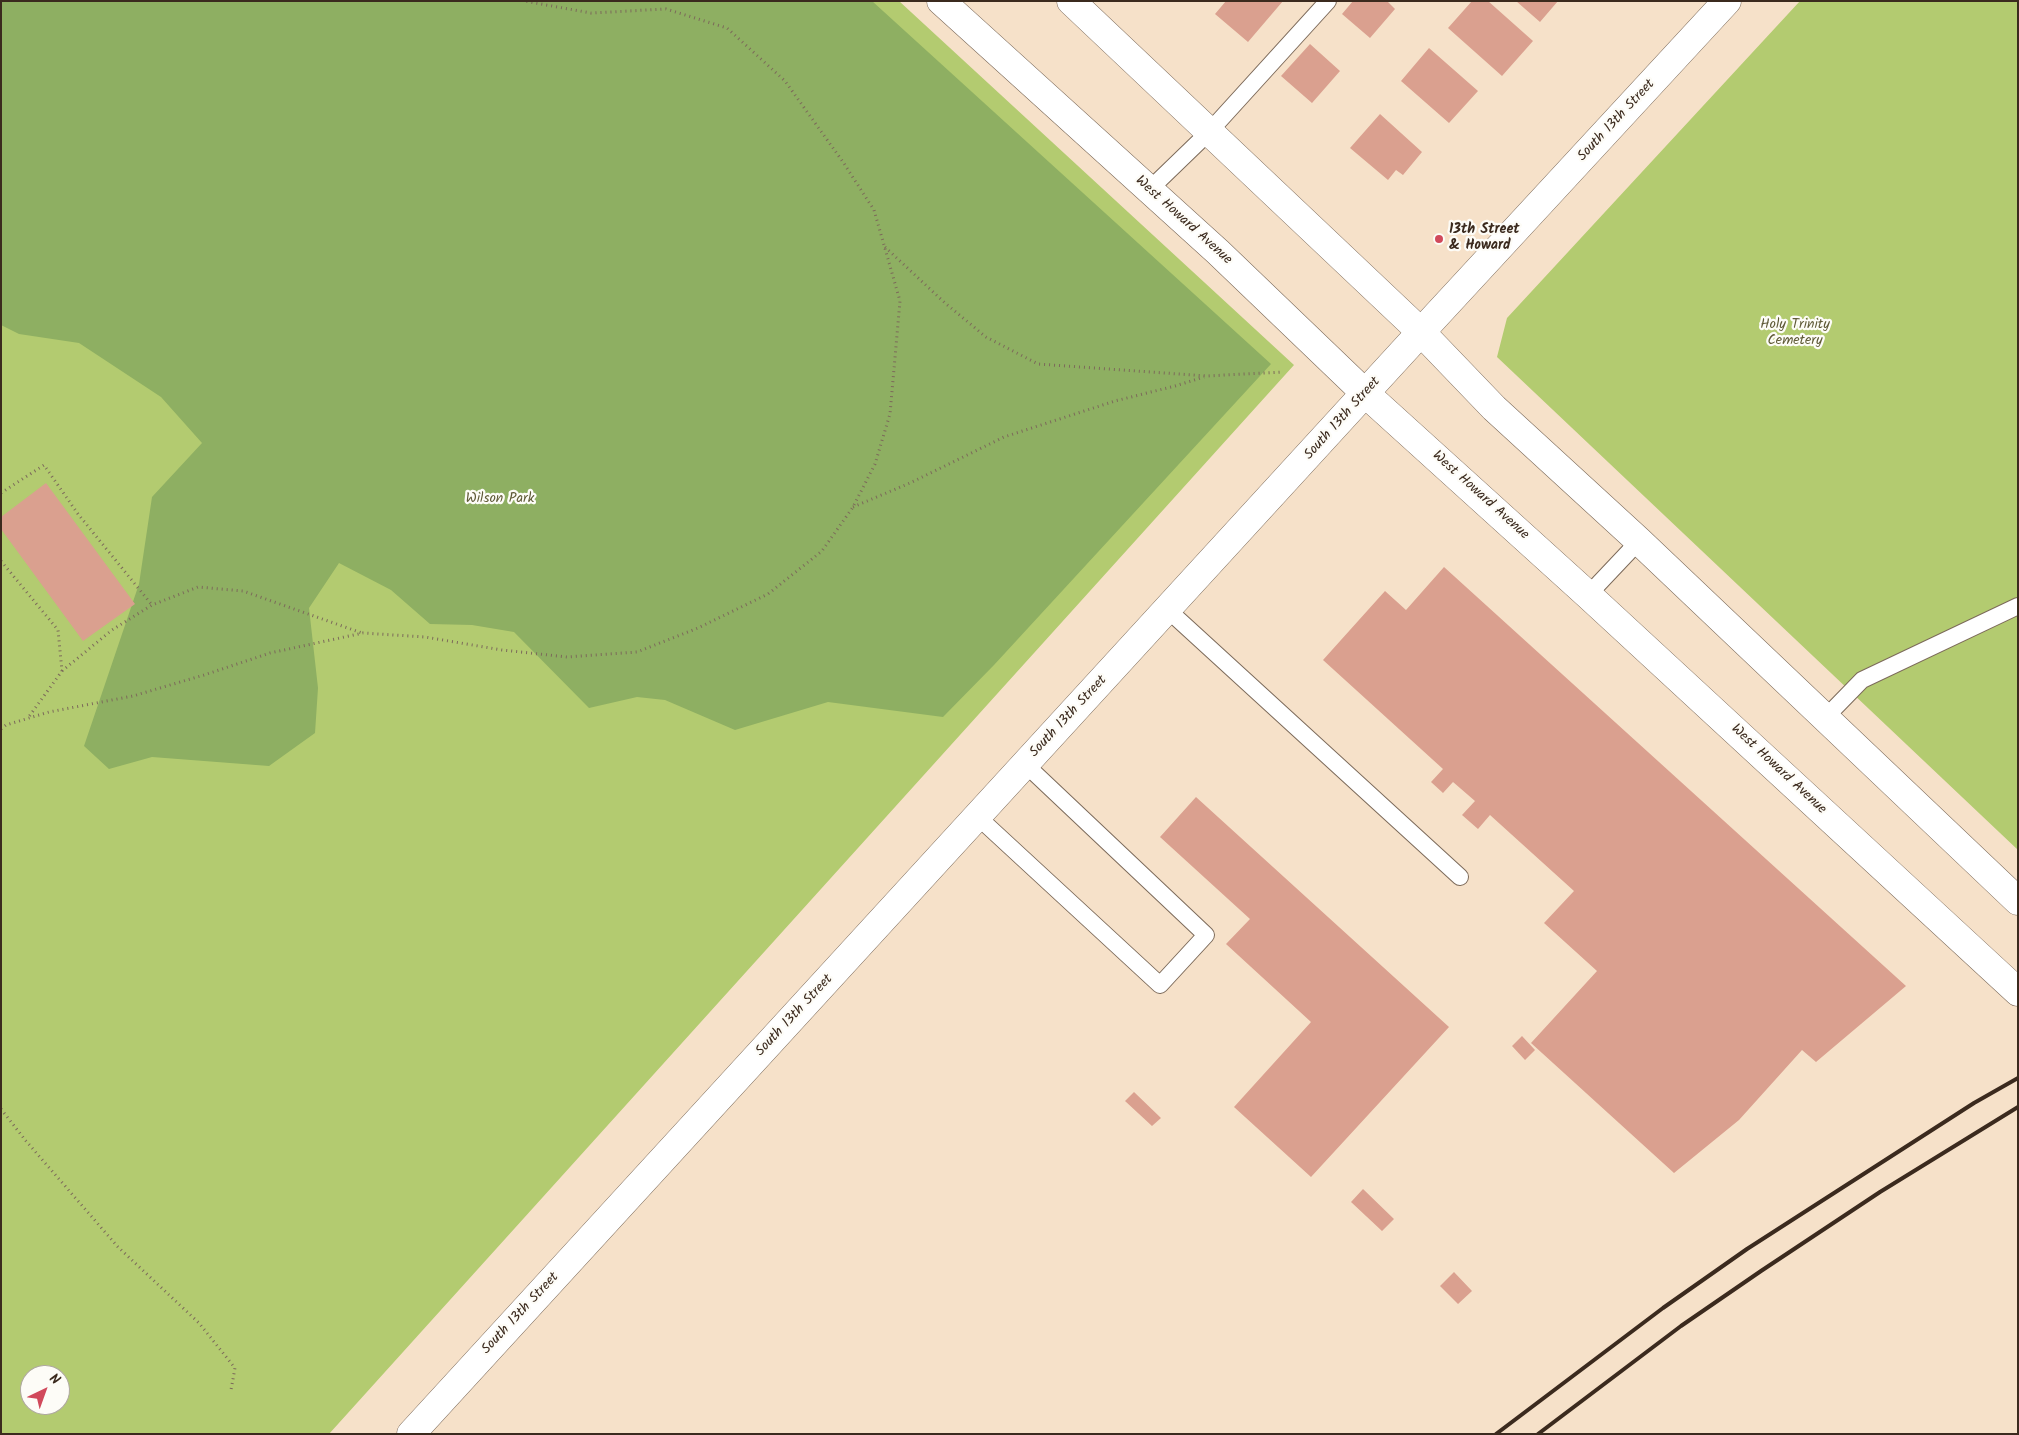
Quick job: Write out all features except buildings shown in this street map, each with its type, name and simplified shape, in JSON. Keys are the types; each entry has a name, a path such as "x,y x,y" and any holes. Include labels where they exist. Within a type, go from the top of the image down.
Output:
{"main road":[{"name":"West Howard Avenue","path":"940,1 1218,252 1366,394 1588,594 2018,992"},
{"path":"1071,1 1420,332 1494,408 1639,541 2018,901"},
{"name":"South 13th Street","path":"411,1434 1366,394 1420,332 1727,1"}],"lane":[{"path":"1149,190 1209,132 1328,1"},
{"path":"1588,594 1639,541"},
{"path":"1825,718 1862,680 2018,606"},
{"path":"1168,610 1460,877"},
{"path":"978,817 1160,985 1206,935 1025,764"}],"path":[{"path":"28,718 62,670 112,630 152,605 198,587 243,591 363,633 425,637 502,650 567,657 637,652 698,628 768,594 822,551 852,507 875,464 890,414 900,301 874,210 843,162 785,81 727,28 666,9 591,14 524,1"},
{"path":"885,247 945,303 986,336 1038,364 1206,376 1282,372"},
{"path":"852,507 910,483 1004,437 1115,401 1176,386 1206,376"},
{"path":"1,493 44,465 78,514 152,605"},
{"path":"1,561 58,630 62,670"},
{"path":"1,729 3,724 49,712 133,696 270,653 363,633"},
{"path":"1,1109 26,1141 118,1247 199,1323 235,1368 231,1390"}],"green space":[{"name":"Wilson Park","path":"1,1 899,1 1294,365 329,1434 1,1434"},
{"path":"1,1 872,1 1271,364 994,665 943,717 828,702 735,730 665,700 637,697 589,708 514,632 472,625 430,624 391,590 339,563 309,608 318,688 315,733 269,766 152,757 109,769 84,746 139,584 152,497 202,443 161,397 79,343 19,334 1,325"},
{"name":"Holy Trinity Cemetery","path":"1800,1 2018,1 2018,850 1497,357 1507,318"}],"railway":[{"path":"1496,1434 1663,1308 1747,1249 1974,1103 2018,1078"},
{"path":"1538,1434 1681,1326 1761,1271 1880,1192 2018,1107"}],"place":[{"name":"13th Street & Howard","path":"1439,239"}]}
